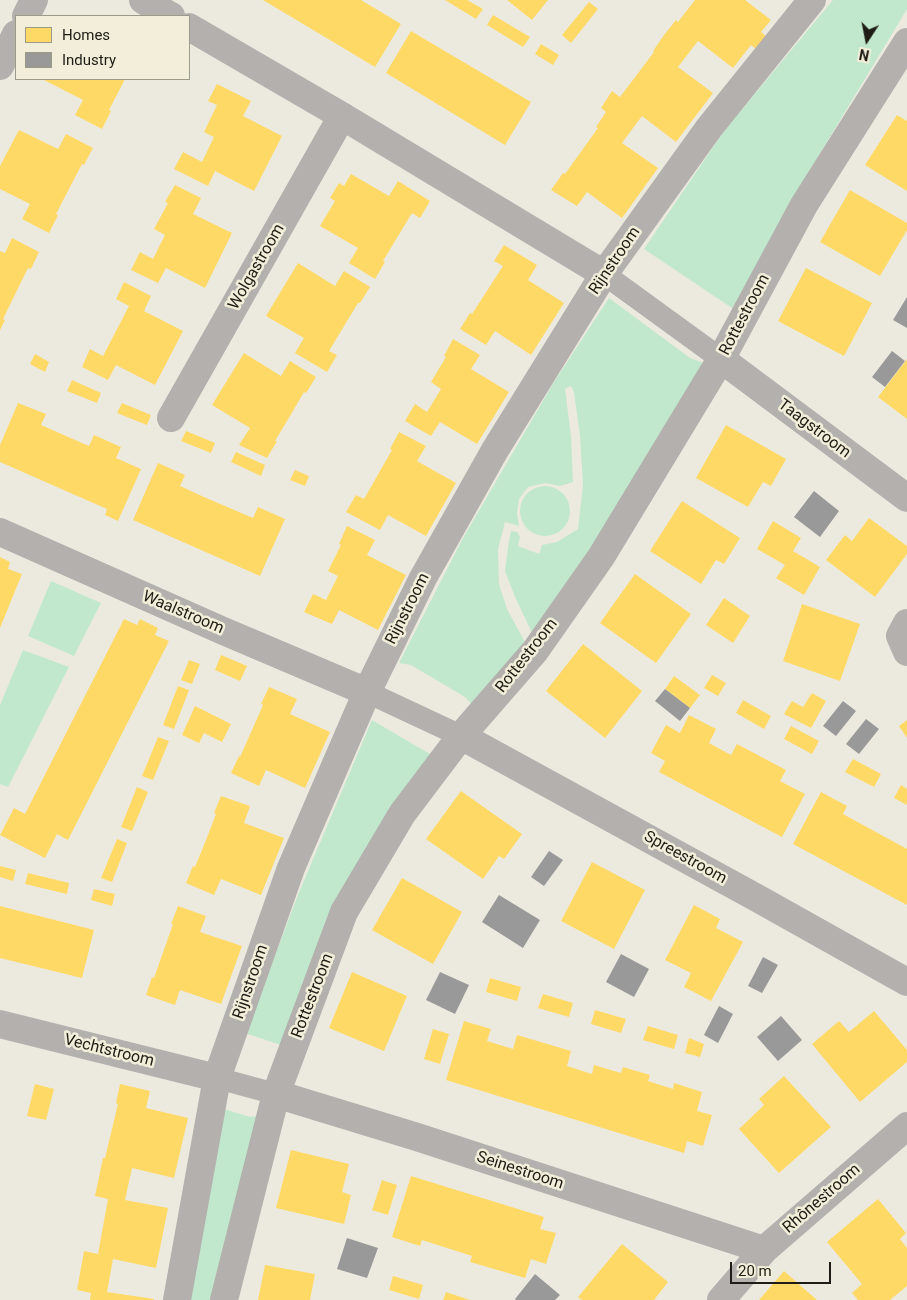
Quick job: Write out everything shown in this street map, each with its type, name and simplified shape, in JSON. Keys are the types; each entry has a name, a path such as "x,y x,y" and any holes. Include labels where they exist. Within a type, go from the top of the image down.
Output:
{"street":[{"path":"26,15 34,0"},
{"path":"143,0 169,15"},
{"name":"Rijnstroom","path":"177,1300 217,1078 291,868 367,692 423,578 495,450 604,274 710,128 812,0"},
{"path":"190,27 604,274 721,359"},
{"path":"0,66 15,36"},
{"name":"Rottestroom","path":"224,1300 276,1094 344,912 402,814 462,736 535,651 600,557 721,359 804,205 907,42"},
{"name":"Wolgastroom","path":"171,418 342,116"},
{"name":"Taagstroom","path":"721,359 907,498"},
{"name":"Waalstroom","path":"0,532 367,692"},
{"path":"907,623 900,636 907,652"},
{"path":"367,692 462,736"},
{"name":"Spreestroom","path":"462,736 907,982"},
{"name":"Vechtstroom","path":"0,1024 217,1078"},
{"path":"217,1078 276,1094"},
{"name":"Seinestroom","path":"276,1094 417,1137 764,1250"},
{"name":"Rhônestroom","path":"721,1300 764,1250 907,1126"}],"green space":[{"path":"833,0 907,0 907,9 795,195 735,310 644,249 724,131"},
{"path":"609,298 690,358 709,365 534,637 505,571 511,531 517,532 520,537 518,546 539,554 542,545 557,542 578,529 583,485 580,436 574,392 571,386 565,389 571,436 573,482 560,486 545,483 528,487 519,499 517,513 519,526 505,522 498,549 499,584 507,609 527,646 475,708 465,697 411,665 399,663 463,538 554,382"},
{"path":"540,486 550,486 563,493 570,506 570,516 563,529 550,536 540,536 531,532 524,525 520,516 520,506 524,497 531,490"},
{"path":"51,581 101,603 74,656 28,636"},
{"path":"23,650 69,667 8,787 0,784 0,705"},
{"path":"372,720 435,757 281,1045 245,1033 300,890"},
{"path":"224,1109 250,1117 258,1116 215,1300 184,1300"}],"building: Homes":[{"path":"263,0 361,0 401,24 375,67"},
{"path":"445,0 467,0 483,9 476,19"},
{"path":"507,0 548,0 532,20"},
{"path":"695,0 745,0 771,20 761,32 766,36 756,49 751,45 733,68 698,41 678,67 713,93 676,142 642,116 622,143 658,168 622,218 587,192 577,206 551,190 598,128 596,127 606,112 601,108 612,91 620,97 654,52 664,35 676,20 678,22"},
{"path":"589,2 598,9 571,43 562,35"},
{"path":"493,15 530,37 523,47 487,25"},
{"path":"411,31 531,102 505,145 386,73"},
{"path":"541,44 559,55 553,65 535,54"},
{"path":"44,80 124,80 109,110 111,111 102,129 75,115 83,100"},
{"path":"217,84 251,101 243,116 282,136 254,191 215,171 208,186 174,169 183,152 202,162 214,137 204,132 217,105 208,101"},
{"path":"897,115 907,121 907,191 865,165"},
{"path":"19,130 58,149 66,134 93,148 84,165 82,164 56,214 58,215 49,233 22,219 30,204 0,189 0,166"},
{"path":"351,174 389,196 398,181 430,201 420,218 412,213 383,261 385,262 375,279 349,263 358,248 320,226 335,201 330,198 339,183 344,186"},
{"path":"175,185 201,198 193,214 232,233 205,288 166,268 158,283 131,270 140,252 153,259 165,235 154,229 168,203 165,202"},
{"path":"850,190 907,223 907,230 880,276 820,242"},
{"path":"12,238 39,252 31,269 28,268 3,319 5,320 0,330 0,251 5,253"},
{"path":"504,245 537,265 528,280 564,303 531,355 495,331 486,345 460,329 503,266 494,261"},
{"path":"298,263 335,286 344,271 370,287 329,351 337,355 327,372 295,353 304,338 266,316"},
{"path":"806,268 872,303 844,356 778,321"},
{"path":"124,282 151,296 144,311 183,331 155,385 116,365 108,380 82,367 90,349 103,356 129,306 116,299"},
{"path":"453,339 480,355 471,369 509,392 477,444 440,422 431,436 405,421 415,404 427,412 441,389 431,382 446,357 444,356"},
{"path":"244,353 281,376 290,361 316,377 306,393 304,392 267,458 239,445 250,428 212,405"},
{"path":"35,354 49,362 45,372 30,364"},
{"path":"907,359 907,419 878,397"},
{"path":"72,380 101,393 97,403 67,391"},
{"path":"18,403 46,414 41,425 89,446 94,435 121,447 116,458 141,469 118,521 105,515 107,509 0,462 0,445"},
{"path":"122,403 151,415 147,425 117,413"},
{"path":"726,425 786,459 771,486 763,482 748,507 696,478"},
{"path":"186,431 215,443 211,453 181,441"},
{"path":"399,432 426,446 417,461 456,483 426,536 388,515 380,530 346,512 356,495 364,499 392,450 390,449"},
{"path":"236,452 265,465 261,476 231,462"},
{"path":"158,463 185,475 180,486 204,497 253,518 258,507 285,519 260,576 133,520"},
{"path":"295,470 309,476 305,486 290,480"},
{"path":"682,501 740,538 724,564 716,560 701,584 650,551"},
{"path":"869,518 907,546 907,554 875,597 826,560 845,535 852,541"},
{"path":"773,521 801,538 793,551 820,567 804,595 776,578 785,565 757,549"},
{"path":"347,526 375,540 367,555 406,575 378,630 339,610 332,624 304,612 313,594 326,600 338,576 328,571 341,545 339,544"},
{"path":"0,557 10,562 8,569 22,574 0,628"},
{"path":"635,574 691,614 656,663 600,623"},
{"path":"724,598 750,616 733,643 706,625"},
{"path":"802,604 860,624 840,681 783,661"},
{"path":"124,619 137,625 140,619 158,628 155,635 169,641 68,840 57,834 45,858 0,835 14,808 25,814"},
{"path":"583,644 642,691 605,738 546,691"},
{"path":"221,655 247,666 240,681 215,670"},
{"path":"189,660 200,664 192,684 181,680"},
{"path":"712,675 726,683 718,696 704,688"},
{"path":"674,676 700,695 690,708 665,689"},
{"path":"178,686 189,690 174,729 163,725"},
{"path":"269,687 297,699 290,714 330,732 305,788 266,770 259,786 231,773 252,730"},
{"path":"812,693 826,701 811,728 784,714 792,701 803,707"},
{"path":"743,700 771,716 764,729 736,713"},
{"path":"195,706 231,724 222,742 204,733 199,743 182,735"},
{"path":"689,715 716,729 709,743 731,755 737,744 786,770 780,781 805,794 782,837 659,772 665,761 651,753 666,725 680,733"},
{"path":"907,720 907,738 899,726"},
{"path":"791,726 819,741 812,754 784,739"},
{"path":"158,737 169,741 153,780 142,776"},
{"path":"853,759 881,774 874,787 845,772"},
{"path":"901,785 907,789 907,805 894,798"},
{"path":"137,787 148,792 132,831 121,827"},
{"path":"461,791 522,834 504,859 499,856 483,879 426,839"},
{"path":"821,792 847,806 843,814 907,849 907,905 793,844"},
{"path":"221,796 250,806 244,823 284,838 261,895 221,879 214,895 186,883 206,840"},
{"path":"117,839 127,843 112,882 101,878"},
{"path":"592,862 645,890 614,949 561,921"},
{"path":"0,866 16,870 13,881 0,877"},
{"path":"28,873 69,883 67,894 25,884"},
{"path":"402,878 462,912 433,964 372,930"},
{"path":"94,889 115,894 112,906 91,900"},
{"path":"694,905 720,919 716,928 743,942 711,1001 684,987 691,973 665,960"},
{"path":"0,906 94,930 82,978 0,958"},
{"path":"178,906 206,916 200,932 242,946 221,1004 180,990 175,1005 146,995 152,977 154,978"},
{"path":"352,972 407,996 384,1051 329,1028"},
{"path":"490,978 521,987 517,1001 486,992"},
{"path":"543,994 573,1003 569,1017 538,1008"},
{"path":"595,1010 626,1019 621,1033 591,1024"},
{"path":"874,1011 907,1050 907,1062 860,1102 812,1044 839,1021 849,1032"},
{"path":"464,1021 491,1029 487,1041 513,1049 517,1035 571,1051 567,1066 592,1074 594,1065 621,1073 623,1067 650,1075 648,1081 673,1089 674,1083 702,1092 697,1111 712,1115 703,1146 687,1141 684,1153 446,1080"},
{"path":"648,1026 678,1035 674,1049 643,1040"},
{"path":"433,1029 449,1034 440,1064 424,1059"},
{"path":"689,1038 704,1044 700,1057 685,1053"},
{"path":"784,1076 831,1127 779,1173 739,1129 764,1105 759,1099"},
{"path":"35,1084 54,1089 46,1120 27,1116"},
{"path":"120,1084 150,1091 146,1108 188,1118 174,1178 132,1168 125,1200 168,1208 156,1268 113,1259 107,1292 154,1300 90,1300 91,1293 77,1290 84,1251 98,1254 108,1199 95,1196 118,1104 116,1103"},
{"path":"291,1150 349,1164 342,1192 351,1195 344,1224 276,1208"},
{"path":"411,1176 544,1217 540,1229 556,1233 546,1264 531,1259 525,1278 470,1262 472,1256 422,1240 420,1246 392,1237"},
{"path":"382,1180 397,1185 388,1215 372,1210"},
{"path":"878,1199 906,1233 900,1239 907,1248 907,1286 890,1300 858,1300 852,1293 862,1284 827,1242"},
{"path":"622,1244 668,1282 654,1300 582,1300 578,1297"},
{"path":"265,1265 315,1274 310,1300 258,1300"},
{"path":"784,1271 817,1300 759,1300"},
{"path":"393,1276 423,1285 419,1299 389,1290"},
{"path":"446,1292 470,1300 443,1300"}],"building: Industry":[{"path":"907,297 907,328 893,320"},
{"path":"892,351 905,361 885,387 872,377"},
{"path":"814,491 839,511 820,537 794,517"},
{"path":"665,689 690,708 680,721 655,701"},
{"path":"843,701 856,711 836,736 823,726"},
{"path":"866,719 879,729 859,754 846,744"},
{"path":"549,851 563,860 544,886 531,877"},
{"path":"499,895 540,920 523,948 482,922"},
{"path":"621,954 649,969 634,997 606,982"},
{"path":"763,957 778,965 762,993 748,986"},
{"path":"440,972 469,985 455,1014 426,1000"},
{"path":"719,1006 733,1014 718,1043 704,1035"},
{"path":"781,1016 802,1040 778,1061 757,1037"},
{"path":"347,1238 378,1248 367,1278 337,1269"},
{"path":"535,1274 560,1295 555,1300 515,1299"}]}
